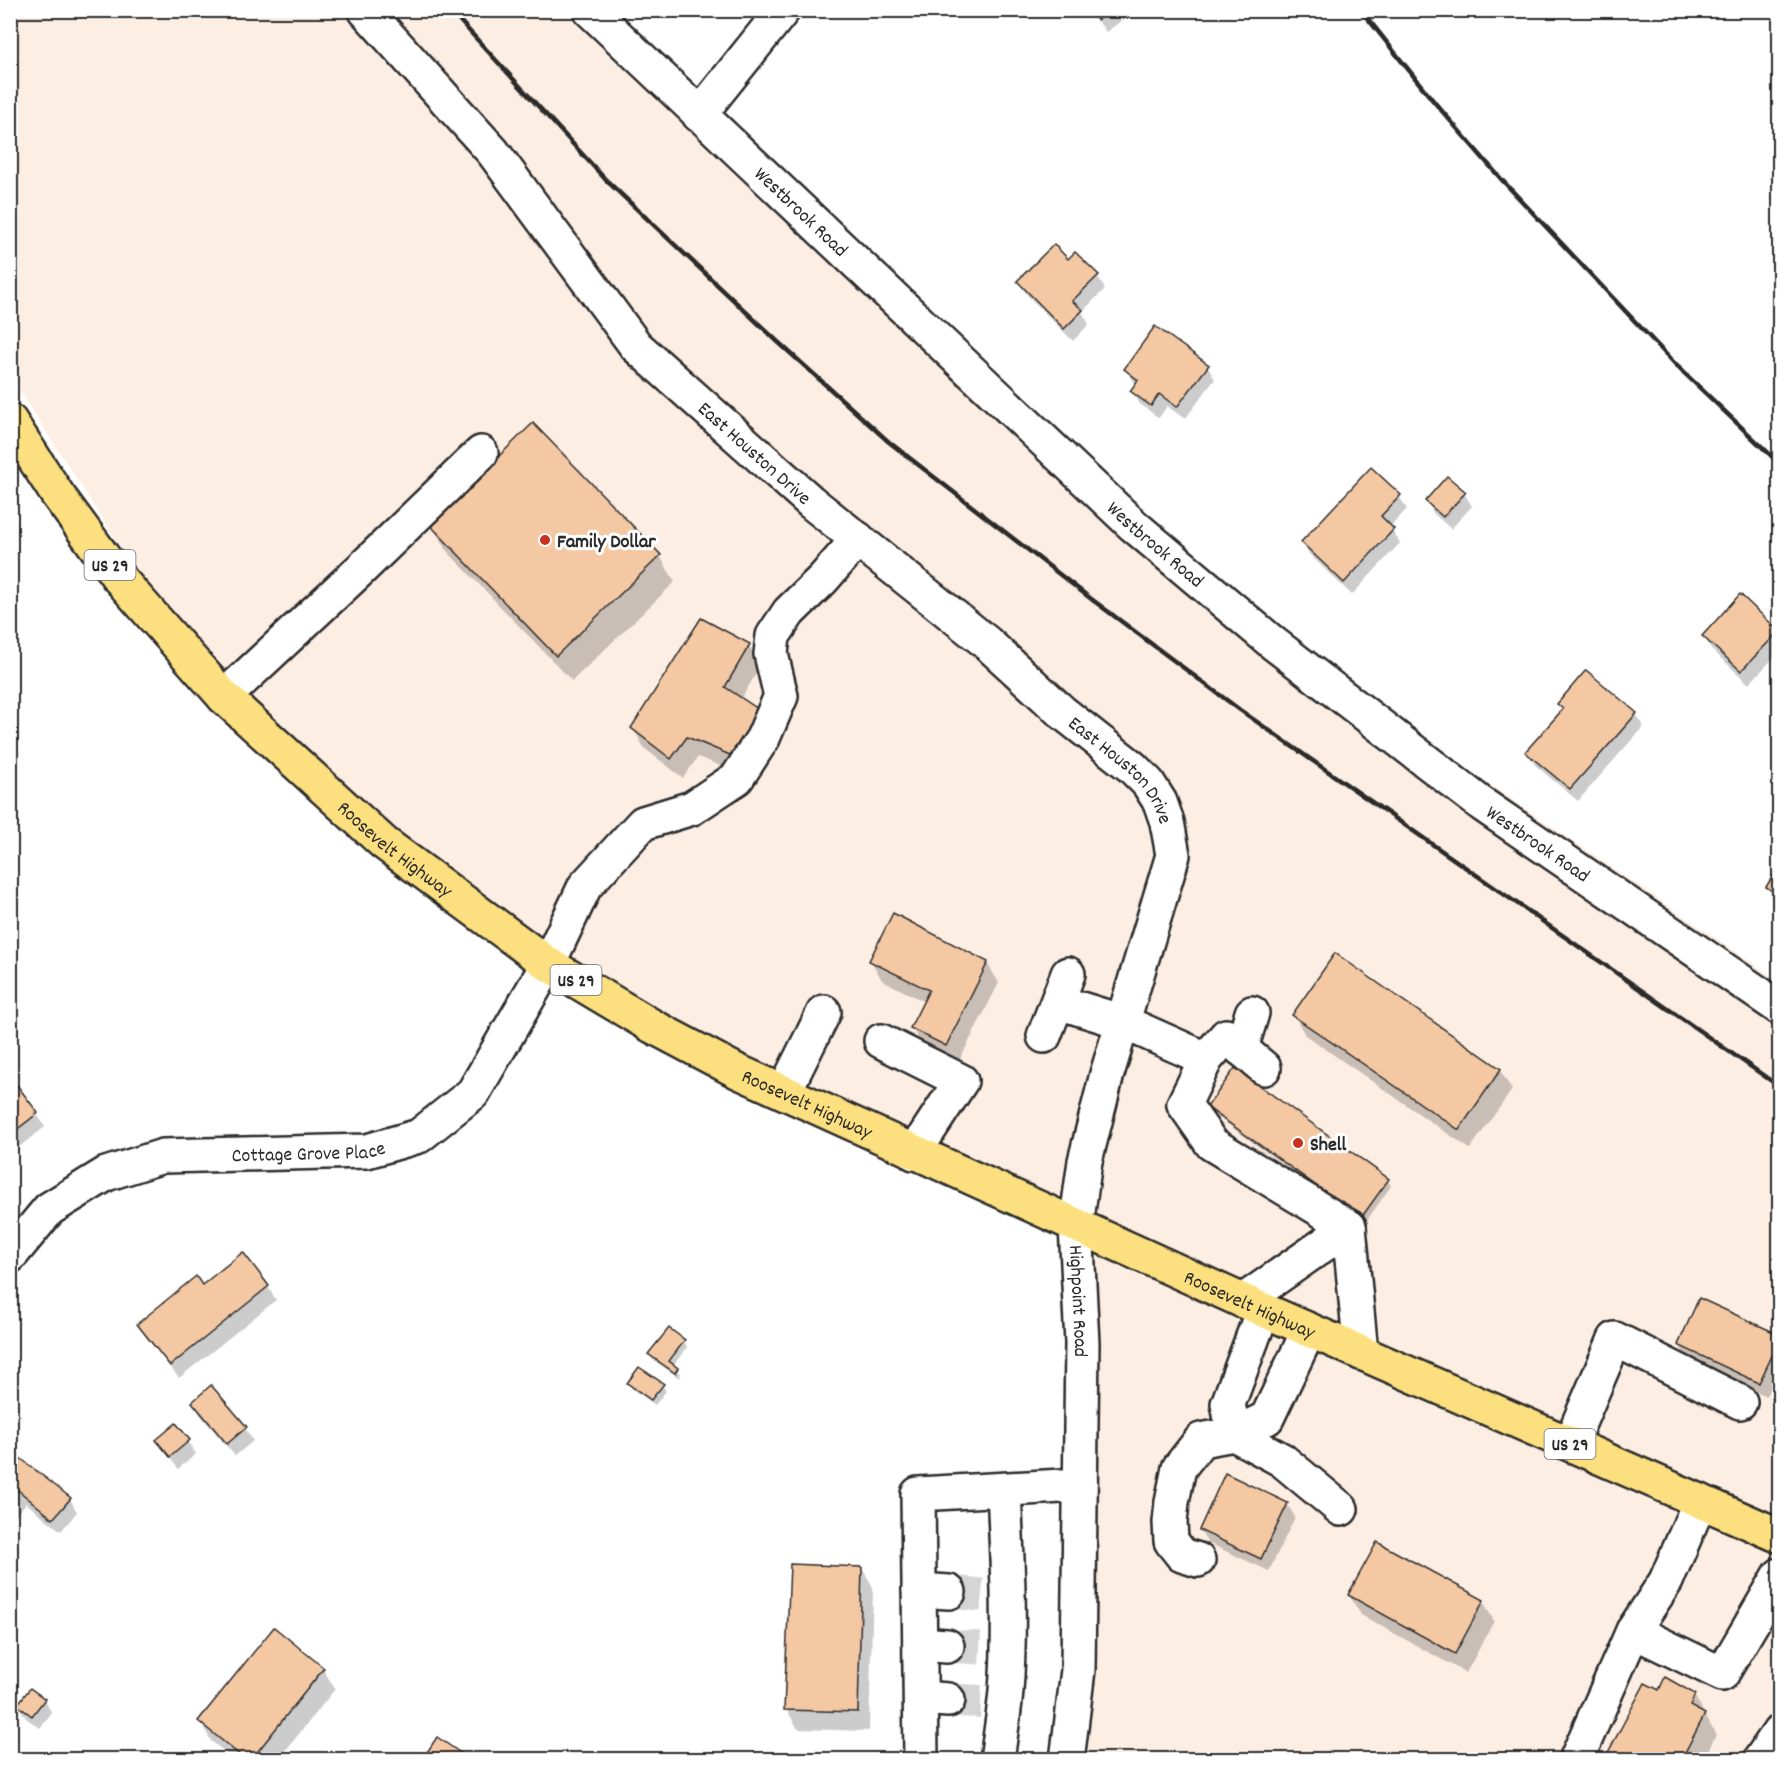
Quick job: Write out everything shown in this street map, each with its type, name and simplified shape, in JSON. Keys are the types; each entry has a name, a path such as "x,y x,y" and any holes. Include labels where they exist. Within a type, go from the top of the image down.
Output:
{"main road":[{"name":"Roosevelt Highway","path":"10,421 57,494 118,577 224,697 384,843 548,964 652,1026 737,1071 1309,1330 1779,1536"}],"street":[{"name":"East Houston Drive","path":"365,10 494,152 636,346 811,502 986,642 1062,712 1132,767 1148,783 1160,802 1167,822 1173,855"},
{"name":"Westbrook Road","path":"590,10 1133,525 1273,643 1483,805 1779,1008"},
{"path":"699,115 783,10"},
{"path":"224,697 481,453"},
{"name":"Cottage Grove Place","path":"10,1256 49,1209 106,1174 164,1156 367,1151 420,1136 473,1093 548,964 585,886 643,823 692,808 737,778 763,738 782,696 771,654 773,636 789,612 823,579 858,539"},
{"name":"Highpoint Road","path":"1067,1760 1078,1670 1082,1343 1076,1226 1085,1161 1123,1022 1173,855"},
{"path":"1044,1036 1063,988 1123,1022 1206,1059"},
{"path":"784,1092 824,1012"},
{"path":"1252,1013 1253,1058 1226,1036 1206,1059 1184,1104 1212,1144 1349,1227"},
{"path":"881,1041 962,1082 914,1153"},
{"path":"1234,1434 1228,1404 1253,1305 1349,1227"},
{"path":"1349,1227 1361,1353"},
{"path":"1198,1560 1182,1555 1171,1542 1172,1502 1179,1468 1201,1440 1234,1434 1268,1418 1309,1330"},
{"path":"1570,1444 1615,1339 1740,1402"},
{"path":"1234,1434 1282,1460 1341,1509"},
{"path":"921,1760 934,1699 934,1591 918,1494 1080,1485"},
{"path":"997,1760 1004,1490"},
{"path":"1576,1760 1633,1631 1666,1581 1700,1501"},
{"path":"1633,1631 1722,1674 1779,1575"},
{"path":"1760,1760 1779,1731"}],"shaded area":[{"path":"11,11 594,11 1100,520 1779,981 1779,1759 1059,1759 1086,1248 842,1102 520,967 165,616 11,377"}],"building":[{"path":"1089,10 1110,10 1097,20"},
{"path":"1054,244 1068,259 1075,252 1099,275 1072,301 1083,310 1064,329 1017,281"},
{"path":"1155,326 1209,365 1177,407 1159,394 1151,406 1130,391 1138,380 1124,369"},
{"name":"Family Dollar","path":"533,423 661,555 556,656 429,524"},
{"path":"1371,467 1401,495 1381,516 1394,529 1344,583 1301,542"},
{"path":"1447,476 1466,492 1443,517 1425,501"},
{"path":"1740,594 1779,631 1741,671 1702,636"},
{"path":"701,618 750,644 725,687 761,711 730,755 687,737 671,759 631,728"},
{"path":"1586,670 1637,713 1570,789 1525,752 1563,709 1557,704"},
{"path":"1780,864 1780,895 1766,887"},
{"path":"893,913 988,962 946,1046 910,1028 929,990 869,961"},
{"path":"1335,953 1501,1069 1459,1130 1292,1015"},
{"name":"Shell","path":"1235,1068 1389,1179 1361,1218 1207,1107"},
{"path":"10,1077 38,1113 10,1135"},
{"path":"243,1252 269,1286 170,1366 137,1324 196,1276 202,1285"},
{"path":"1699,1298 1780,1335 1759,1383 1678,1345"},
{"path":"669,1328 685,1340 669,1361 678,1368 675,1373 648,1354"},
{"path":"639,1367 664,1384 651,1400 627,1383"},
{"path":"211,1385 247,1427 227,1444 192,1402"},
{"path":"176,1423 190,1440 170,1457 156,1440"},
{"path":"10,1450 71,1498 53,1519 18,1490 10,1500"},
{"path":"1225,1473 1288,1503 1261,1559 1199,1530"},
{"path":"1377,1542 1484,1600 1455,1654 1348,1595"},
{"path":"790,1564 862,1567 858,1712 784,1710"},
{"path":"274,1627 324,1668 251,1760 246,1760 198,1721"},
{"path":"1665,1677 1695,1694 1690,1706 1705,1714 1681,1760 1604,1760 1645,1683 1659,1690"},
{"path":"30,1688 45,1699 32,1716 17,1705"},
{"path":"437,1737 471,1760 422,1760"}],"tunnel":[{"path":"949,1592 993,1596"},
{"path":"947,1646 996,1649"},
{"path":"948,1700 992,1702"}],"railway":[{"path":"450,10 606,180 777,341 889,442 1090,598 1240,710 1780,1087"},
{"path":"1361,10 1435,103 1502,180 1677,366 1780,464"}],"place":[{"name":"Family Dollar","path":"545,540"},
{"name":"Shell","path":"1298,1143"}]}
